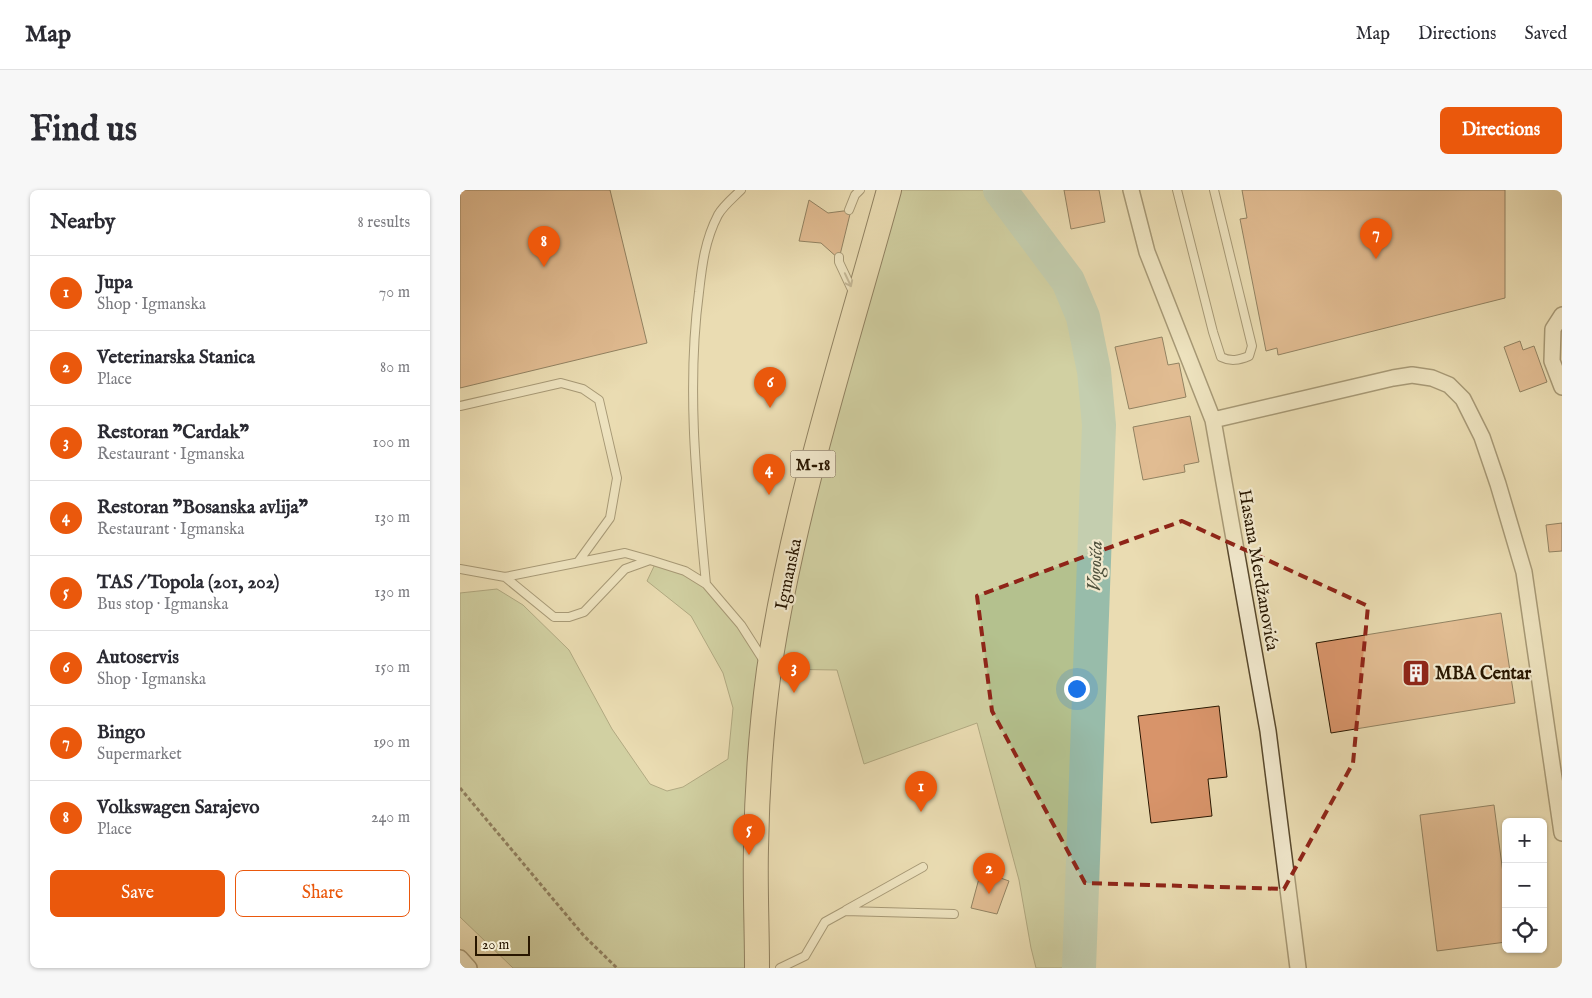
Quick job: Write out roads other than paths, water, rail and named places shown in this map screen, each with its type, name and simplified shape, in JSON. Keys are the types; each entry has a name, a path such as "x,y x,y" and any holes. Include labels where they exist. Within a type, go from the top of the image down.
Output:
{"main road":[{"name":"Igmanska","path":"756,968 756,821 760,742 783,585 819,441 889,190"}],"street":[{"name":"Hasana Merdžanovića","path":"1132,190 1147,252 1213,420 1268,731 1298,968"},
{"path":"1562,315 1553,329 1552,361 1562,387"},
{"path":"1213,420 1412,375 1432,378 1449,386 1463,399 1482,437 1524,572 1562,833"},
{"path":"460,958 469,968"}],"lane":[{"path":"706,584 696,481 693,394 696,316 704,249 719,214 741,190"},
{"path":"848,210 855,195 860,190"},
{"path":"1177,190 1221,357 1228,360 1239,360 1249,356 1252,346 1214,190"},
{"path":"839,257 839,262 858,302"},
{"path":"460,406 560,383 583,389 599,400 617,478 610,518 578,562"},
{"path":"460,569 505,577 625,553 685,571 706,584 741,625 770,669"},
{"path":"505,577 554,617 569,616 584,612 625,569 650,560"},
{"path":"780,968 789,966 805,956 826,922 923,867"},
{"path":"845,911 954,914"}],"waterway":[{"name":"Vogošća","path":"1000,190 1068,281 1083,317 1094,371 1099,425 1079,968"}],"place":[{"name":"Bingo","path":"1376,259"},
{"name":"Volkswagen Sarajevo","path":"544,267"},
{"name":"Autoservis","path":"770,408"},
{"name":"Restoran \"Bosanska avlija\"","path":"769,495"},
{"name":"MBA Centar","path":"1416,673"},
{"name":"Restoran \"Cardak\"","path":"794,693"},
{"name":"Jupa","path":"921,812"},
{"name":"TAS / Topola (201, 202)","path":"749,855"},
{"name":"Veterinarska Stanica","path":"989,894"}]}
